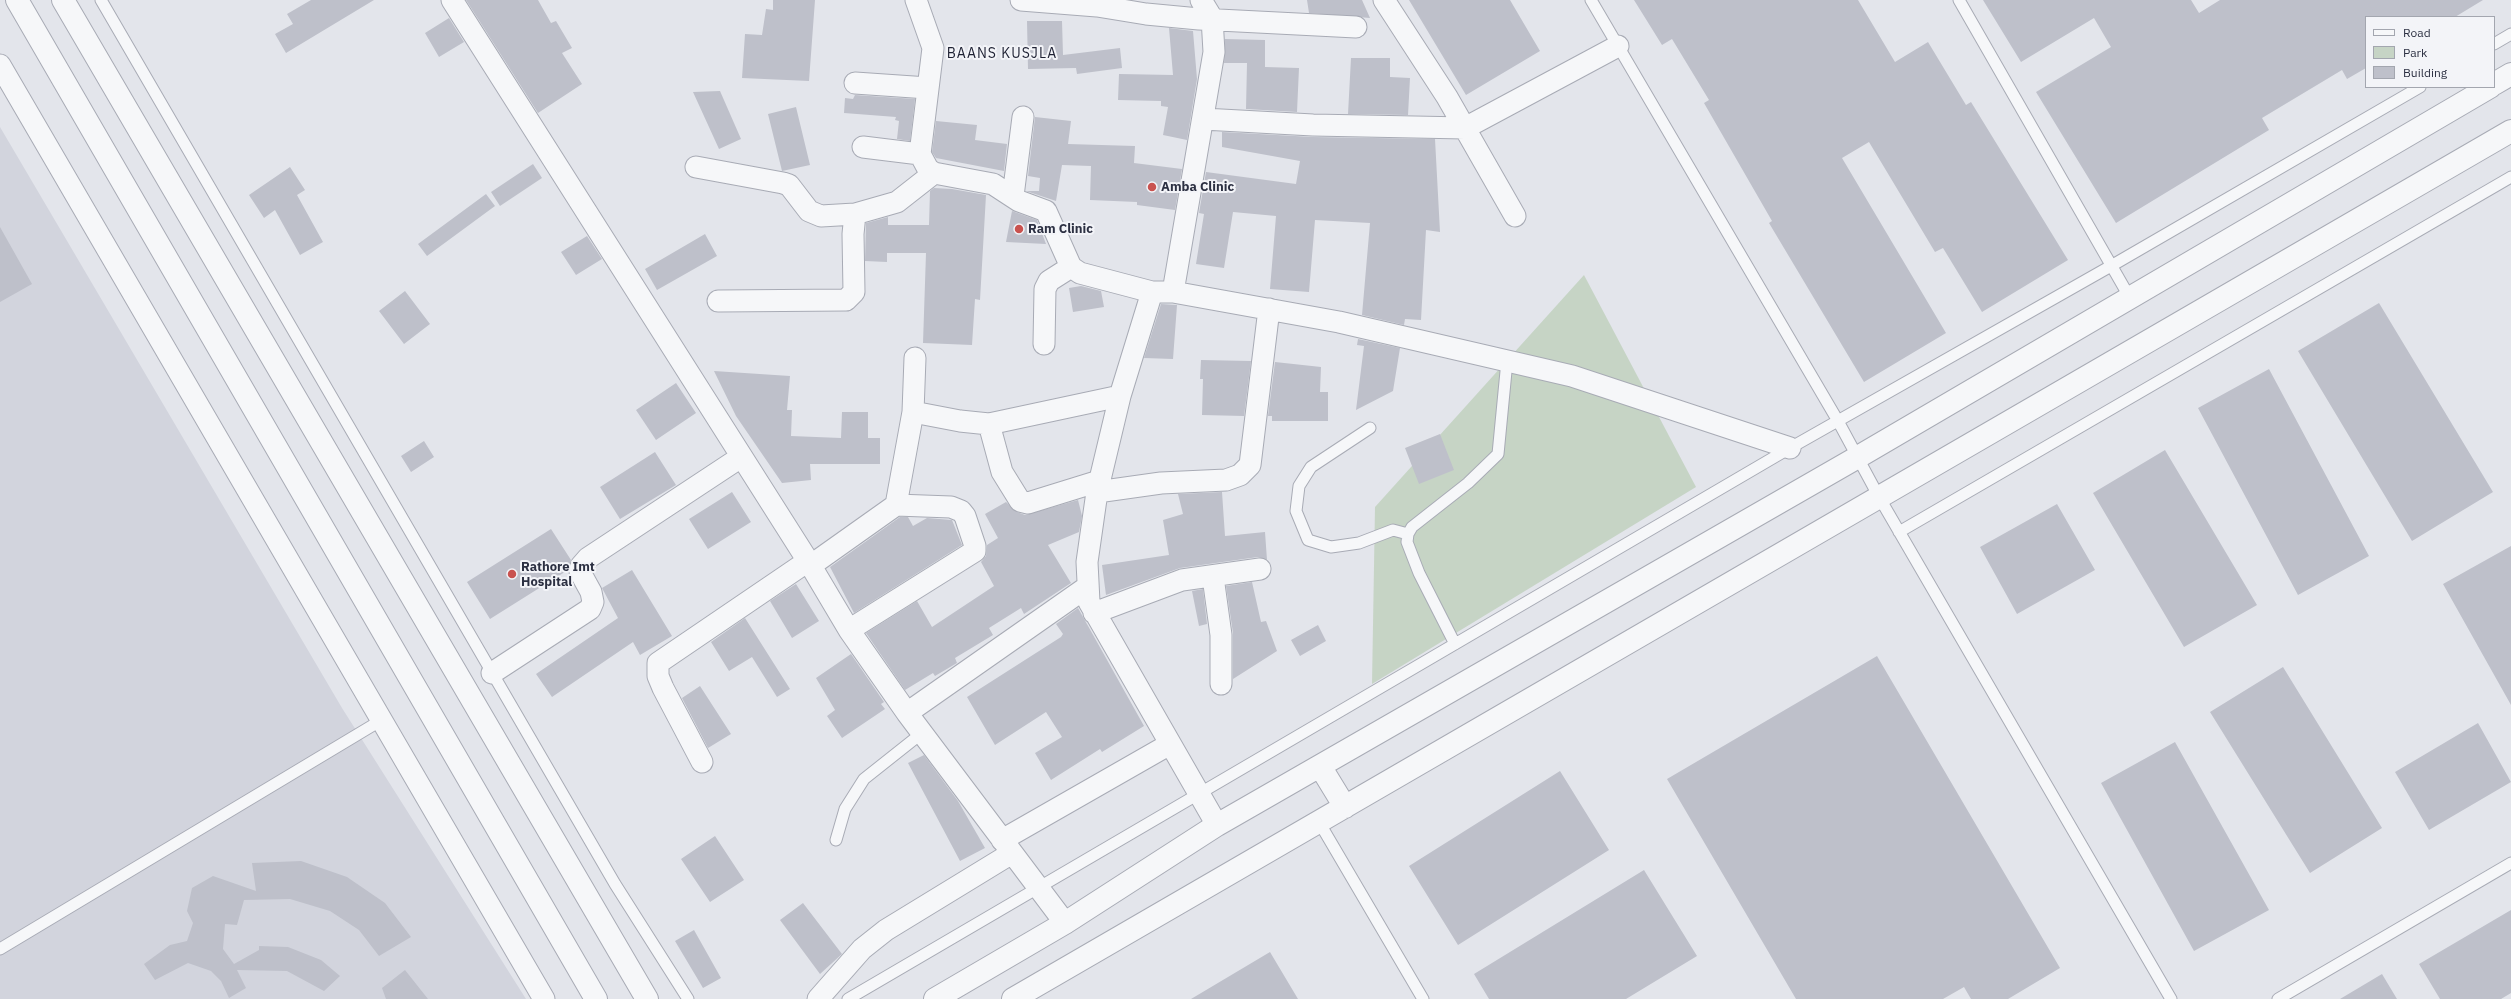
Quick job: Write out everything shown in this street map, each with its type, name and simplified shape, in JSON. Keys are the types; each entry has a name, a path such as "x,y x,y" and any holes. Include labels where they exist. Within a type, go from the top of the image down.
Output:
{"street":[{"path":"17,0 596,999"},
{"path":"64,0 647,999"},
{"path":"452,0 809,564 849,630 907,713 1065,923"},
{"path":"916,0 933,48 920,154 928,169 934,173 993,184 1049,214 1071,268 1102,280 1152,292 1173,292 1339,322 1572,376 1790,448"},
{"path":"1021,0 1096,6 1146,14 1356,27"},
{"path":"1173,292 1214,52 1212,18 1201,0"},
{"path":"1384,0 1465,128 1515,216"},
{"path":"1203,118 1313,125 1465,128 1618,46"},
{"path":"0,65 380,720 544,999"},
{"path":"2495,83 2511,74"},
{"path":"855,83 928,88"},
{"path":"934,999 1065,923 1217,825 1858,457 2488,88"},
{"path":"1013,196 1023,117"},
{"path":"1013,999 2511,131"},
{"path":"863,147 920,154"},
{"path":"696,167 783,182 789,185 815,215 855,214 897,202 934,173"},
{"path":"718,301 846,300 854,292 853,234 855,214"},
{"path":"1044,344 1045,289 1049,282 1071,268"},
{"path":"1152,292 1120,396 1098,487 1087,562 1089,602 1217,825"},
{"path":"989,424 1002,472 1020,501 1028,503 1098,487 1226,480 1240,475 1250,465 1269,309"},
{"path":"896,506 913,412 915,358"},
{"path":"913,412 960,421 989,424 1120,396"},
{"path":"492,673 590,609 593,602 591,592 580,572 581,566 588,558 741,457"},
{"path":"702,762 663,688 658,676 658,663 896,506 957,508 965,516 975,546 975,551 849,630"},
{"path":"1094,613 1182,580 1213,577 1260,569"},
{"path":"1213,577 1221,635 1221,684"},
{"path":"907,713 1088,588"},
{"path":"818,999 862,949 874,939 1007,846 1170,744"},
{"path":"1320,766 1345,807"}],"lane":[{"path":"101,0 615,884 688,999"},
{"path":"1591,0 1838,421 1899,532 2171,999"},
{"path":"1959,0 2130,298"},
{"path":"2495,43 2511,34"},
{"path":"848,999 1790,448 2111,266 2418,88"},
{"path":"1899,532 2511,177"},
{"path":"1455,644 1419,572 1408,542 1408,534 1412,527 1468,483 1498,454 1507,361"},
{"path":"1370,428 1311,468 1299,486 1296,511 1308,540 1331,547 1359,543 1393,530 1408,534"},
{"path":"0,949 380,720"},
{"path":"836,840 845,809 864,779 922,733"},
{"path":"1319,822 1423,999"},
{"path":"2278,999 2511,863"}],"shaded area":[{"path":"0,127 342,708 526,999 0,999"}],"green space":[{"path":"1584,275 1696,487 1372,684 1375,507"}],"building":[{"path":"311,0 374,0 286,53 275,34 293,24 287,14"},
{"path":"466,0 538,0 551,23 556,21 572,48 562,53 582,84 538,113"},
{"path":"773,0 815,0 809,81 742,78 745,34 762,35 766,9 773,10"},
{"path":"1307,0 1362,0 1370,18 1309,13"},
{"path":"1409,0 1510,0 1540,51 1466,95"},
{"path":"1634,0 1858,0 1895,62 1928,42 1966,105 1971,102 2068,260 1982,312 1943,248 1935,252 1869,142 1842,158 1946,333 1864,382 1769,223 1772,221 1704,103 1709,100 1672,39 1662,45"},
{"path":"1983,0 2191,0 2199,13 2220,0 2483,0 2457,16 2365,16 2365,69 2347,79 2342,70 2262,118 2269,130 2116,223 2036,92 2111,47 2094,18 2021,62"},
{"path":"449,18 464,42 439,57 425,33"},
{"path":"1027,21 1062,21 1063,55 1120,48 1122,68 1077,74 1076,68 1028,69"},
{"path":"1169,28 1193,31 1197,79 1187,140 1163,135 1168,107 1161,106 1161,101 1118,100 1119,74 1173,75"},
{"path":"1225,39 1265,40 1265,67 1299,68 1297,112 1246,109 1247,63 1224,63"},
{"path":"1351,58 1390,58 1390,77 1410,78 1408,115 1348,114"},
{"path":"720,91 741,139 719,149 693,92"},
{"path":"855,95 915,99 910,141 897,139 899,121 895,120 896,117 844,113 845,98 853,99"},
{"path":"796,107 810,165 782,171 768,114"},
{"path":"1035,117 1071,121 1068,144 1135,146 1134,163 1182,169 1175,210 1137,205 1137,202 1090,200 1091,166 1062,165 1056,201 1026,191 1039,191 1040,178 1028,176"},
{"path":"936,121 977,125 975,140 1007,144 1004,171 936,158 932,152"},
{"path":"1222,132 1313,137 1435,139 1440,232 1426,230 1421,320 1405,319 1404,325 1362,315 1370,223 1315,220 1309,292 1270,289 1276,216 1233,212 1224,268 1196,264 1204,214 1199,213 1206,172 1296,184 1300,161 1222,147"},
{"path":"533,164 542,178 500,206 491,192"},
{"path":"290,167 305,190 297,195 323,242 300,255 275,210 264,218 249,195"},
{"path":"934,188 952,189 986,195 980,300 975,299 972,345 923,343 926,253 887,253 887,262 865,261 866,223 888,217 888,225 929,225 930,191"},
{"path":"486,194 495,206 427,256 418,244"},
{"path":"1012,211 1037,220 1046,244 1006,242"},
{"path":"0,227 32,284 0,302"},
{"path":"705,234 717,256 657,290 645,269"},
{"path":"587,236 602,259 576,275 561,252"},
{"path":"1081,286 1101,291 1104,307 1073,312 1069,288"},
{"path":"405,291 430,324 404,344 379,311"},
{"path":"2379,303 2493,492 2412,541 2298,351"},
{"path":"1161,304 1177,305 1173,359 1144,358"},
{"path":"1358,339 1400,348 1393,391 1356,410 1364,346 1357,345"},
{"path":"1201,360 1251,361 1244,416 1202,415 1203,379 1200,379"},
{"path":"1275,362 1321,367 1320,392 1328,392 1328,421 1272,421 1272,416 1268,416"},
{"path":"2269,369 2369,556 2298,595 2198,408"},
{"path":"714,371 790,376 787,410 792,410 791,436 841,438 842,412 868,412 868,438 880,438 880,464 810,464 811,480 782,483 736,416"},
{"path":"676,383 696,413 656,440 636,410"},
{"path":"1440,434 1454,470 1419,484 1405,448"},
{"path":"424,441 434,457 411,472 401,456"},
{"path":"2165,450 2257,605 2184,647 2093,493"},
{"path":"655,452 676,485 620,519 600,487"},
{"path":"732,492 751,522 708,549 689,519"},
{"path":"1222,492 1225,536 1265,532 1267,560 1258,557 1180,568 1106,595 1102,565 1169,555 1163,520 1183,514 1178,494"},
{"path":"1078,500 1082,516 1079,532 1048,545 1071,583 1024,614 1021,608 989,628 993,635 955,658 957,663 935,676 933,673 905,690 866,633 917,601 932,627 994,586 981,562 986,556 987,545 998,538 985,514 1006,502 1017,512 1025,515"},
{"path":"2057,504 2095,570 2017,614 1980,547"},
{"path":"900,517 908,517 913,526 927,518 952,520 962,545 854,613 830,567"},
{"path":"551,529 571,560 568,570 490,619 467,582"},
{"path":"2511,546 2511,705 2443,584"},
{"path":"632,570 672,636 640,655 633,642 552,697 536,674 618,618 602,588"},
{"path":"1252,582 1261,622 1266,621 1277,651 1233,679 1233,633 1226,586"},
{"path":"796,584 819,621 792,638 770,601"},
{"path":"1203,589 1207,624 1199,626 1192,591"},
{"path":"1078,608 1144,726 1102,752 1100,749 1051,780 1035,753 1062,737 1046,712 995,745 967,697 1061,637 1063,634 1056,624"},
{"path":"745,618 790,689 777,697 752,657 729,671 711,642"},
{"path":"1318,625 1326,641 1300,656 1291,640"},
{"path":"851,654 884,702 881,704 885,709 842,738 827,716 835,710 816,678"},
{"path":"1877,656 2060,968 2008,999 1971,999 1964,987 1943,999 1796,999 1667,779"},
{"path":"2283,667 2382,828 2310,873 2210,712"},
{"path":"700,686 731,734 708,748 682,698"},
{"path":"2478,723 2511,782 2429,830 2395,772"},
{"path":"2175,742 2269,910 2194,951 2101,783"},
{"path":"924,755 958,801 985,848 960,861 908,763"},
{"path":"1560,771 1609,850 1458,945 1409,866"},
{"path":"715,836 744,880 710,902 681,859"},
{"path":"301,861 347,877 385,903 411,937 379,956 359,930 330,911 290,899 244,900 237,925 225,924 223,949 234,964 259,950 259,946 288,947 321,960 340,976 324,991 287,971 237,970 246,988 229,998 221,981 211,971 188,963 155,980 144,964 170,945 187,941 193,923 187,911 192,888 213,876 256,891 252,863"},
{"path":"1644,870 1697,956 1626,999 1489,999 1474,974"},
{"path":"803,903 842,954 820,974 780,920"},
{"path":"2511,910 2511,993 2501,999 2440,999 2419,964"},
{"path":"694,930 721,978 703,988 675,941"},
{"path":"1270,952 1298,999 1191,999"},
{"path":"405,970 428,999 386,999 382,988"},
{"path":"2382,974 2397,999 2340,999"}],"place":[{"name":"Amba Clinic","path":"1152,187"},
{"name":"Ram Clinic","path":"1019,229"},
{"name":"Rathore Imt Hospital","path":"512,574"}],"district":[{"name":"BAANS KUSJLA","path":"1002,54"}]}
